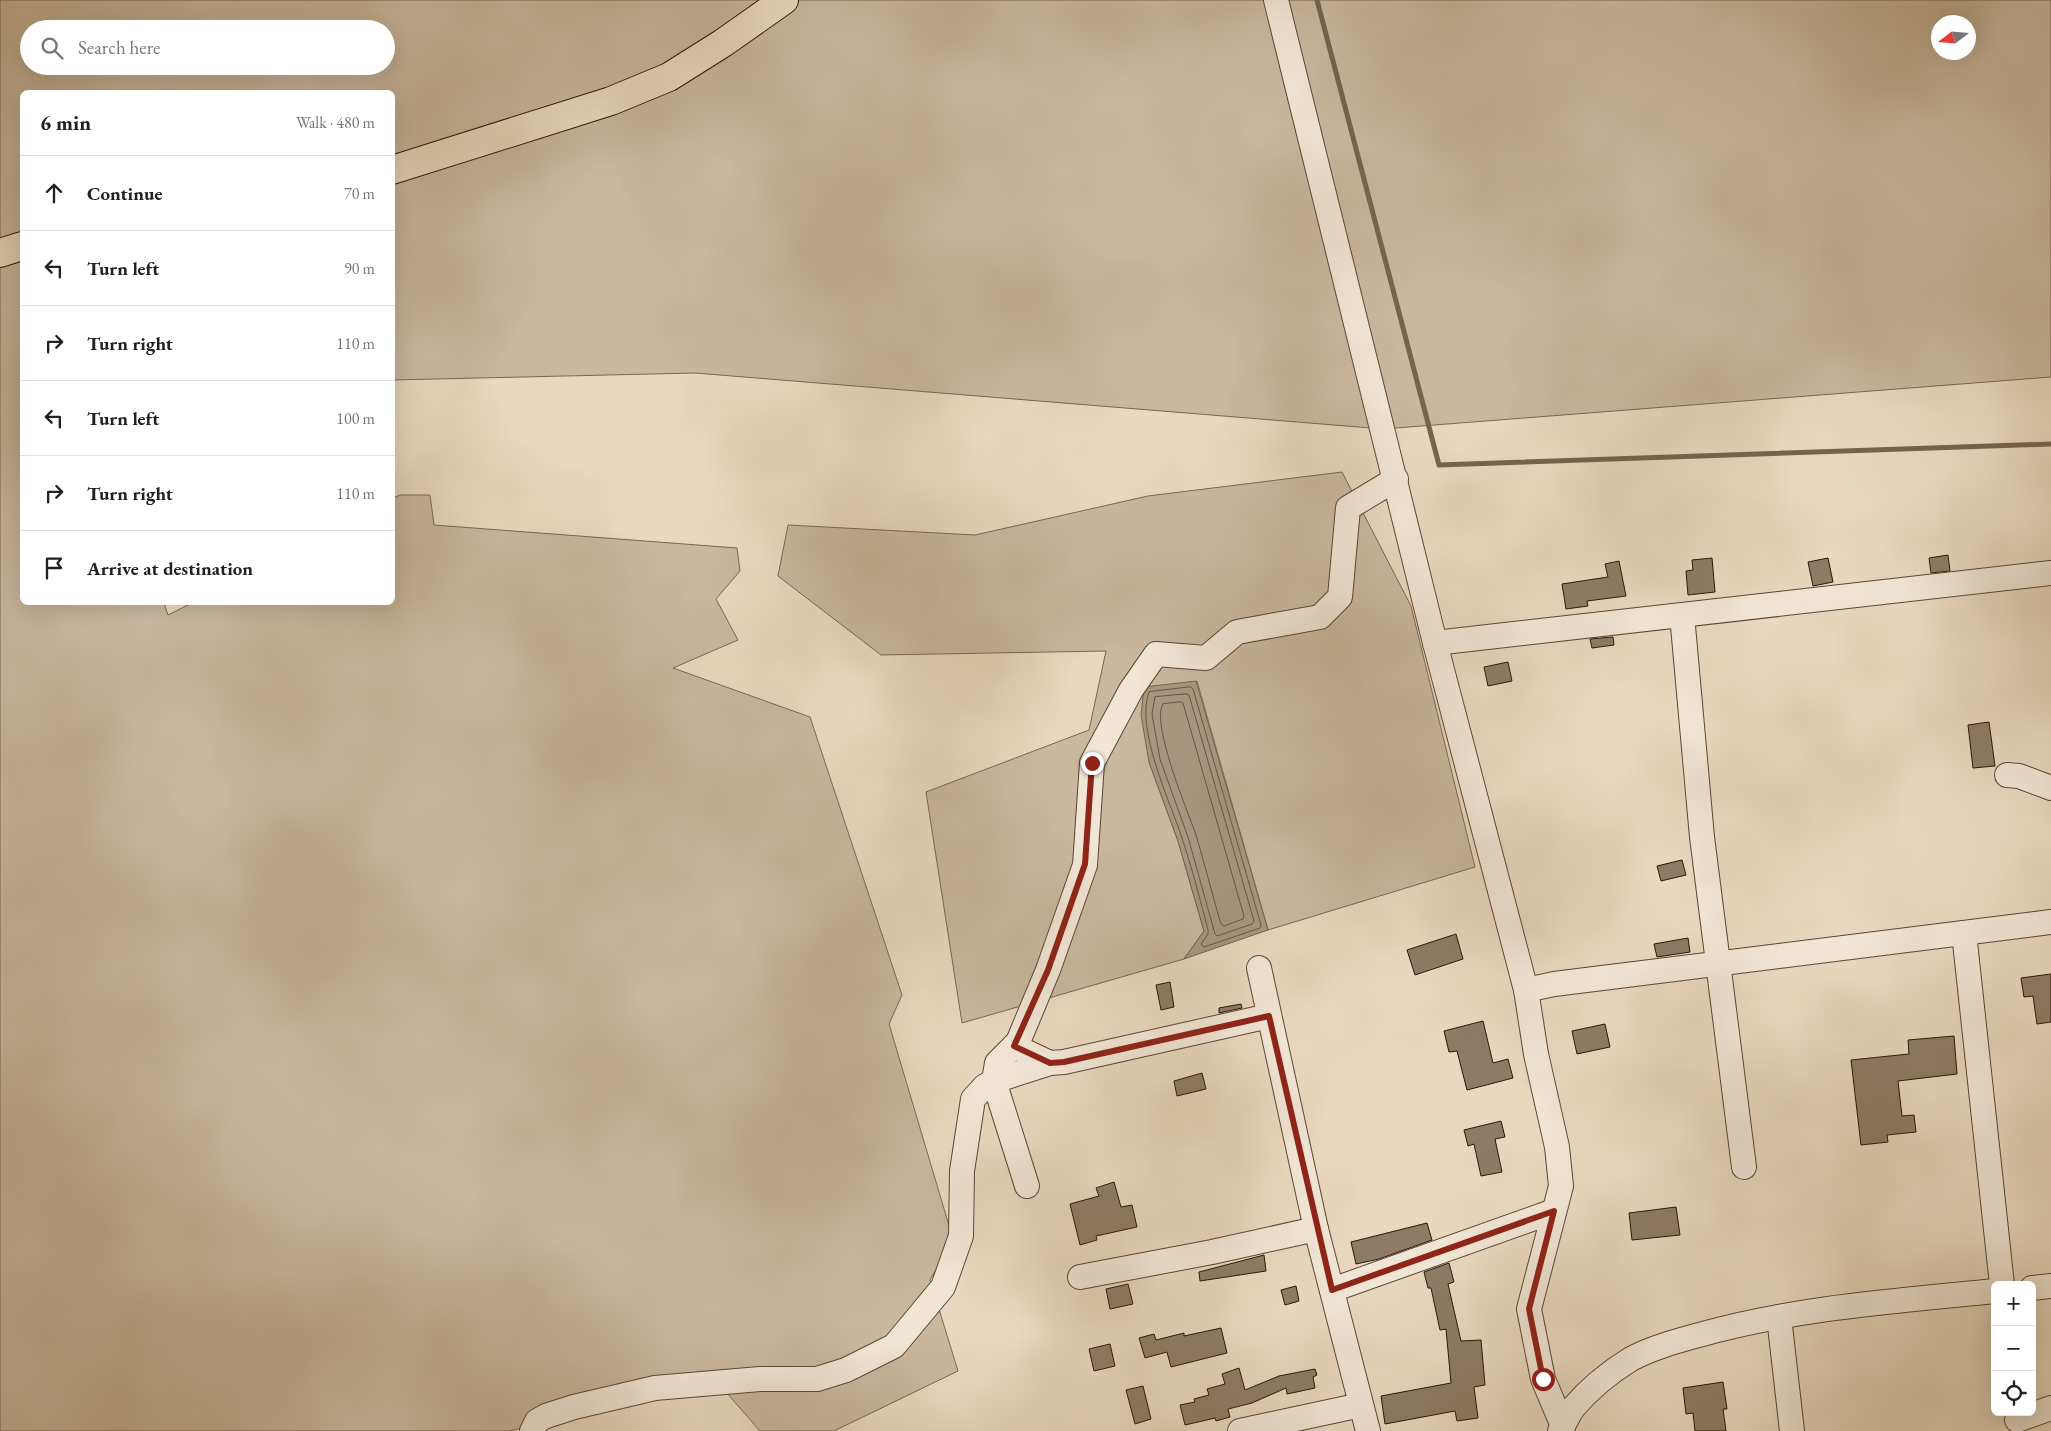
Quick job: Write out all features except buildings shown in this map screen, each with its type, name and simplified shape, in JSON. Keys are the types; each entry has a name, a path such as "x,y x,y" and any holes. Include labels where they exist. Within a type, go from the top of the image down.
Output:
{"main road":[{"path":"395,169 611,101 669,77 723,43 784,0"},
{"path":"0,252 20,247"}],"street":[{"path":"1276,0 1435,642 1526,990 1536,1054 1557,1147 1560,1186 1529,1309 1543,1379 1568,1424 1591,1389 1632,1359 1675,1342 1718,1330 1779,1317 1877,1303 1991,1291"},
{"path":"1026,1186 994,1081 997,1063 1014,1046 1048,970 1085,864 1092,763 1131,690 1156,654 1206,658 1237,632 1320,617 1340,597 1348,508 1396,479"},
{"path":"1435,642 2051,572"},
{"path":"1682,614 1702,836 1744,1167"},
{"path":"2008,775 2019,776 2051,788"},
{"path":"1526,990 1554,984 2051,922"},
{"path":"1964,933 2002,1281"},
{"path":"1259,968 1316,1229 1368,1431"},
{"path":"532,1431 538,1421 546,1416 574,1407 655,1388 760,1379 817,1379 846,1370 894,1346 943,1287 961,1236 962,1171 973,1099 985,1086 994,1081 1050,1063 1064,1062 1269,1016"},
{"path":"1014,1046 1050,1063"},
{"path":"1332,1290 1554,1211"},
{"path":"1080,1276 1212,1252 1316,1229"},
{"path":"2036,1288 2051,1286"},
{"path":"1779,1317 1792,1431"},
{"path":"1240,1431 1361,1405"},
{"path":"2017,1420 2051,1408"}],"shaded area":[{"path":"0,0 2051,0 2051,377 1383,429 695,373 395,380 395,90 20,90 20,605 165,605 168,615 188,605 395,605 395,497 400,495 430,495 434,525 737,548 740,571 716,599 738,640 673,668 810,717 902,995 889,1024 953,1239 930,1280 958,1371 834,1431 760,1431 719,1384 509,1431 0,1431"},
{"path":"1342,472 1411,606 1475,867 1268,930 1197,681 1149,762 1178,841 1204,931 1184,959 962,1023 926,792 1089,730 1106,651 881,655 778,576 788,525 975,535 1148,496"}],"water":[{"path":"1196,681 1268,930 1184,959 1204,931 1178,841 1149,762 1141,715 1144,687"}],"waterway":[{"path":"1317,0 1439,465 2051,444"}],"route":[{"path":"1092,763 1085,864 1048,970 1018,1042 1014,1046 1050,1063 1064,1062 1269,1016 1316,1229 1332,1290 1554,1211 1529,1309 1543,1379"}]}
